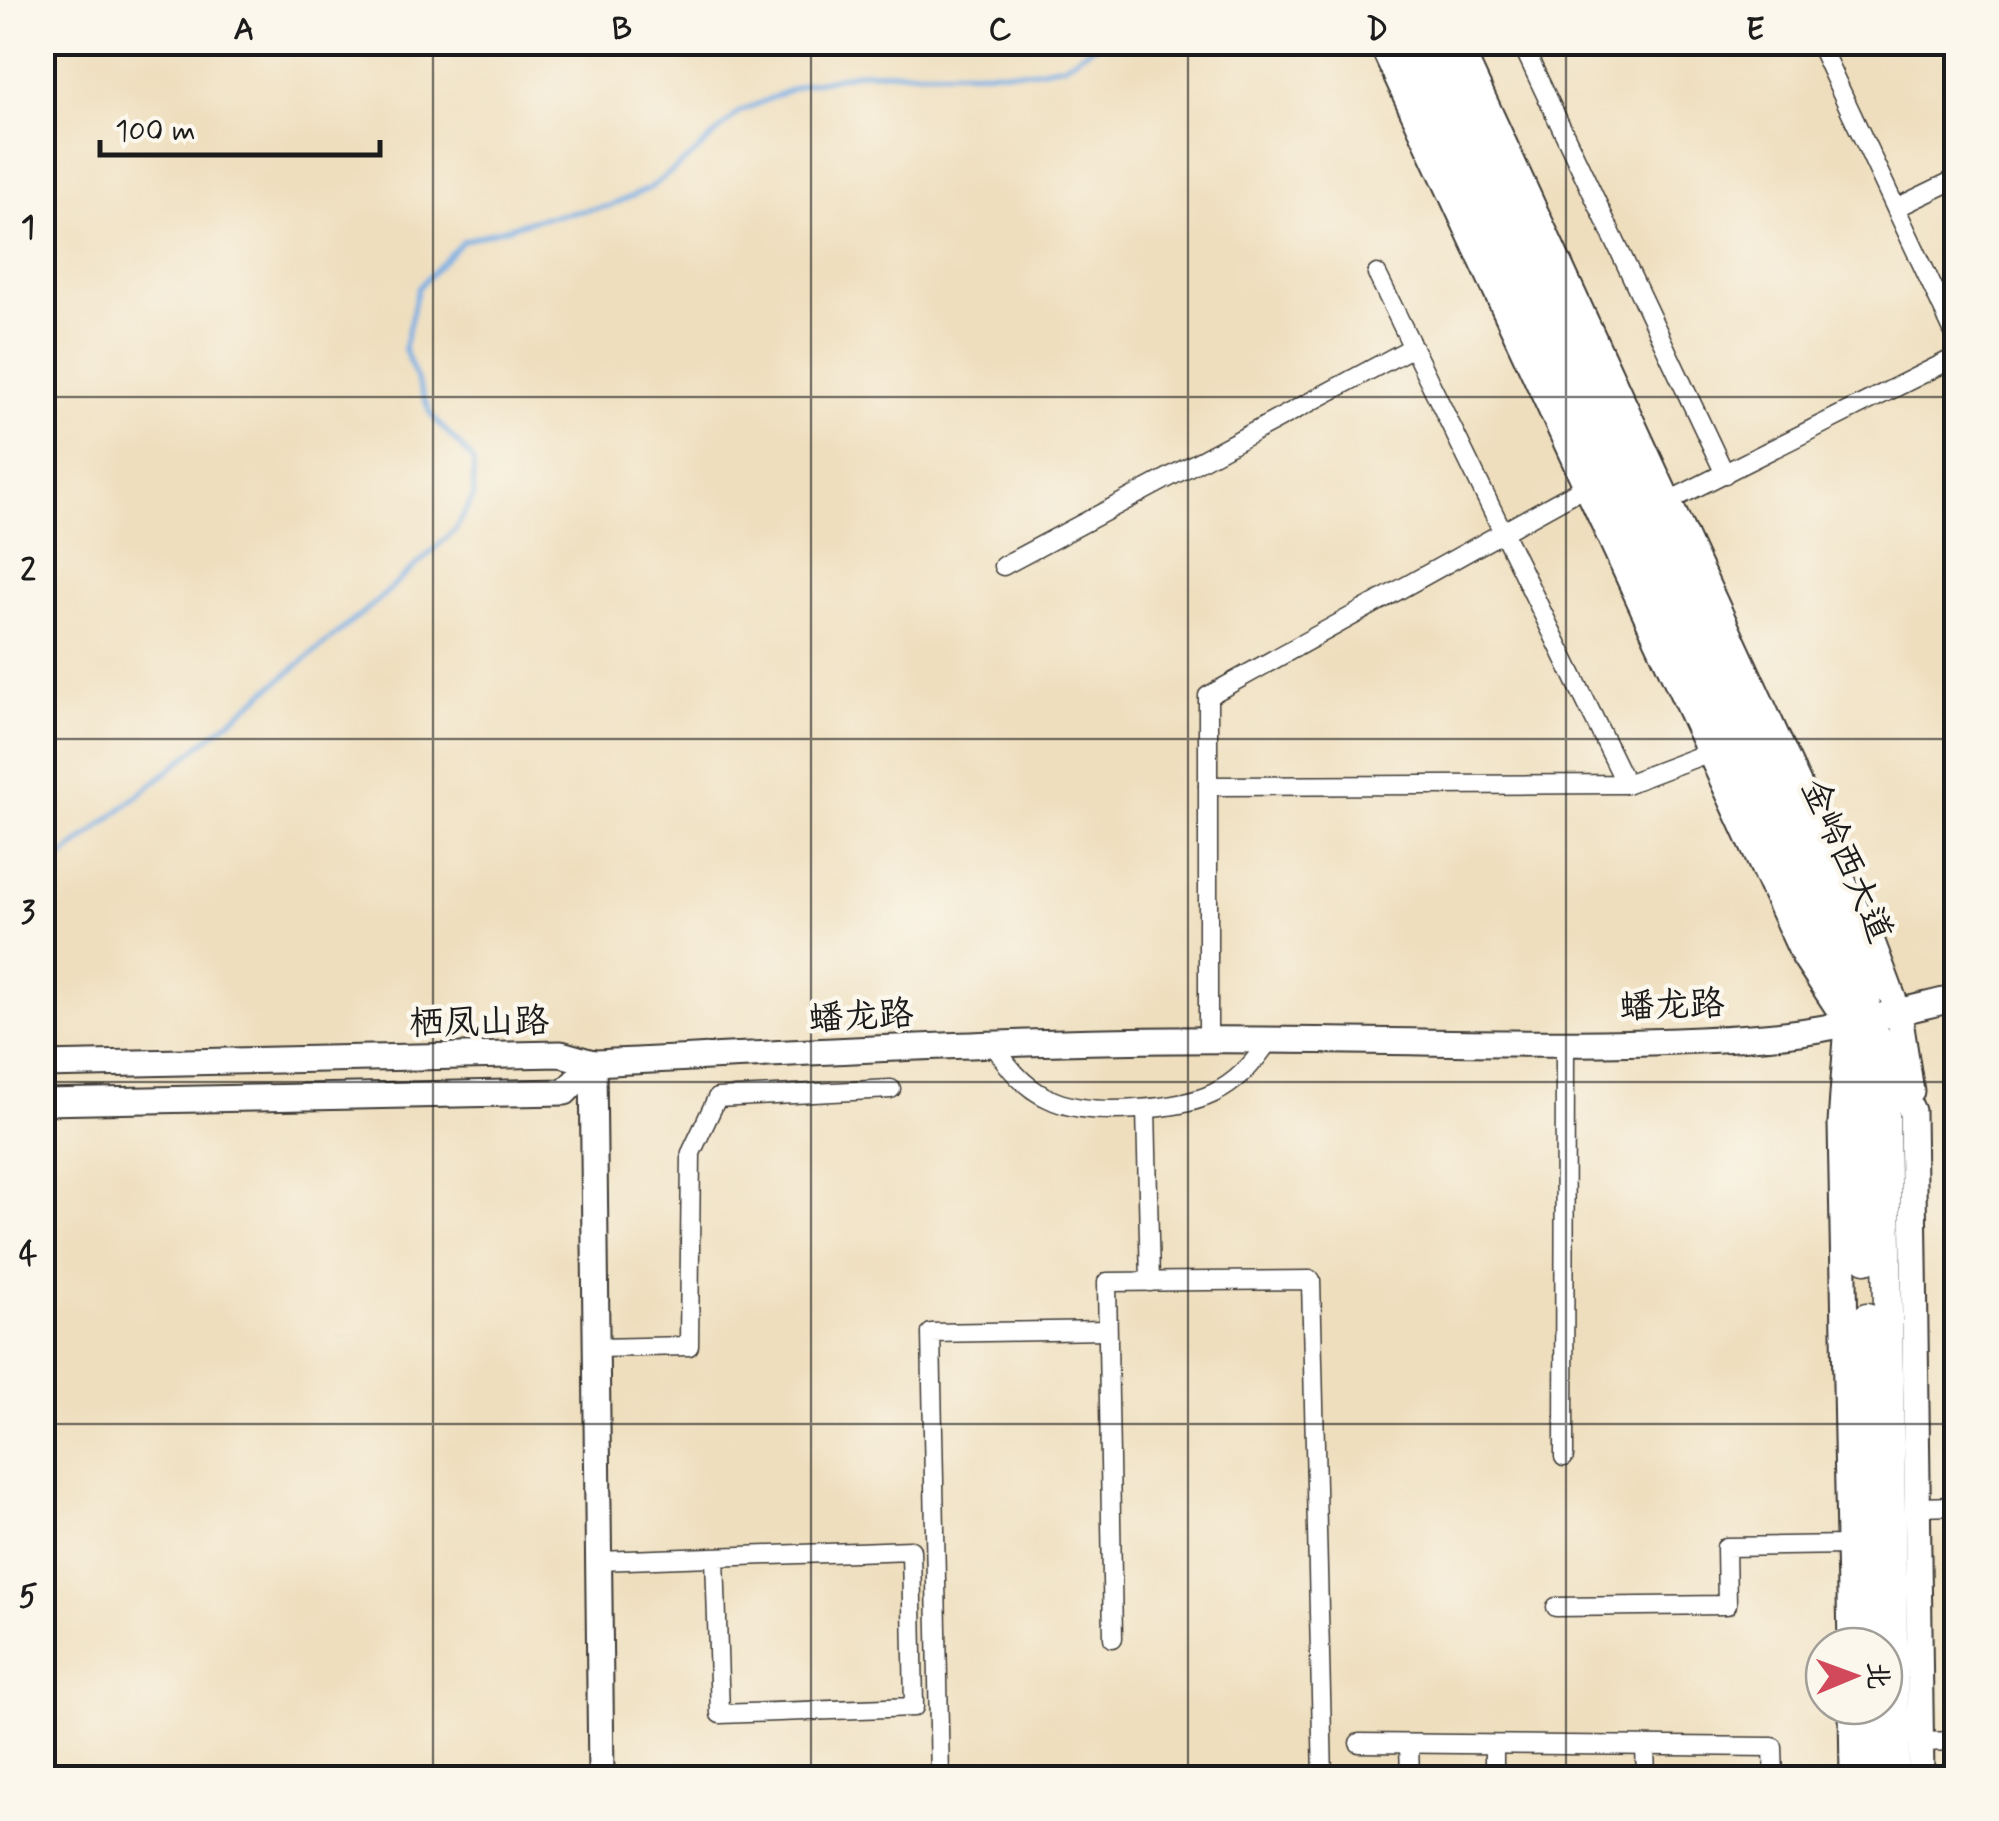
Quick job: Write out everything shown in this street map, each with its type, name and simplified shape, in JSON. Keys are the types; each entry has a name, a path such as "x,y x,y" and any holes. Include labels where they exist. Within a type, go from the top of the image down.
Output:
{"main road":[{"name":"金岭西大道","path":"1408,42 1840,990 1860,1072 1863,1116 1873,1626"},
{"name":"金岭西大道","path":"1434,42 1835,918 1860,982 1848,1022 1881,1073 1885,1115 1896,1778"},
{"path":"1874,1726 1875,1778"}],"street":[{"path":"1381,42 1804,956 1912,1111"},
{"path":"1458,42 1864,927 1898,1012 1911,1078 1912,1111 1921,1778"},
{"path":"1521,42 1724,474"},
{"path":"1818,42 1956,337"},
{"path":"1896,208 1956,180"},
{"path":"1377,274 1626,784"},
{"path":"1002,566 1413,346"},
{"path":"1668,502 1956,357"},
{"path":"1208,1041 1208,696 1586,486"},
{"path":"1208,786 1626,784 1710,752"},
{"path":"1851,1626 1842,1124 1848,1022 1864,927"},
{"path":"1848,1022 1956,998"},
{"name":"蟠龙路","path":"593,1063 994,1044 1766,1036 1848,1022"},
{"path":"994,1044 1024,1083 1051,1100 1099,1112 1182,1105 1215,1094 1246,1071 1268,1040"},
{"path":"1564,1458 1566,1041"},
{"name":"栖凤山路","path":"42,1066 561,1054 593,1063 565,1092 42,1102"},
{"path":"593,1063 602,1778"},
{"path":"596,1348 689,1346 691,1153 717,1098 891,1089"},
{"path":"1146,1109 1150,1282"},
{"path":"1114,1638 1106,1282 1311,1280 1323,1778"},
{"path":"940,1778 931,1333 1108,1330"},
{"path":"1917,1506 1956,1506"},
{"path":"1556,1607 1727,1605 1726,1547 1849,1546"},
{"path":"599,1561 911,1550 914,1707 720,1714 714,1557"},
{"path":"1852,1726 1853,1778"},
{"path":"1920,1742 1956,1741"},
{"path":"1359,1743 1773,1747 1774,1778"},
{"path":"1409,1744 1410,1778"},
{"path":"1494,1744 1494,1778"},
{"path":"1645,1746 1646,1778"}],"waterway":[{"path":"42,860 61,858 376,602 455,530 474,496 473,460 431,415 404,348 418,288 463,241 536,219 610,206 650,188 739,112 801,85 861,72 1030,71 1064,65 1100,42"}]}
